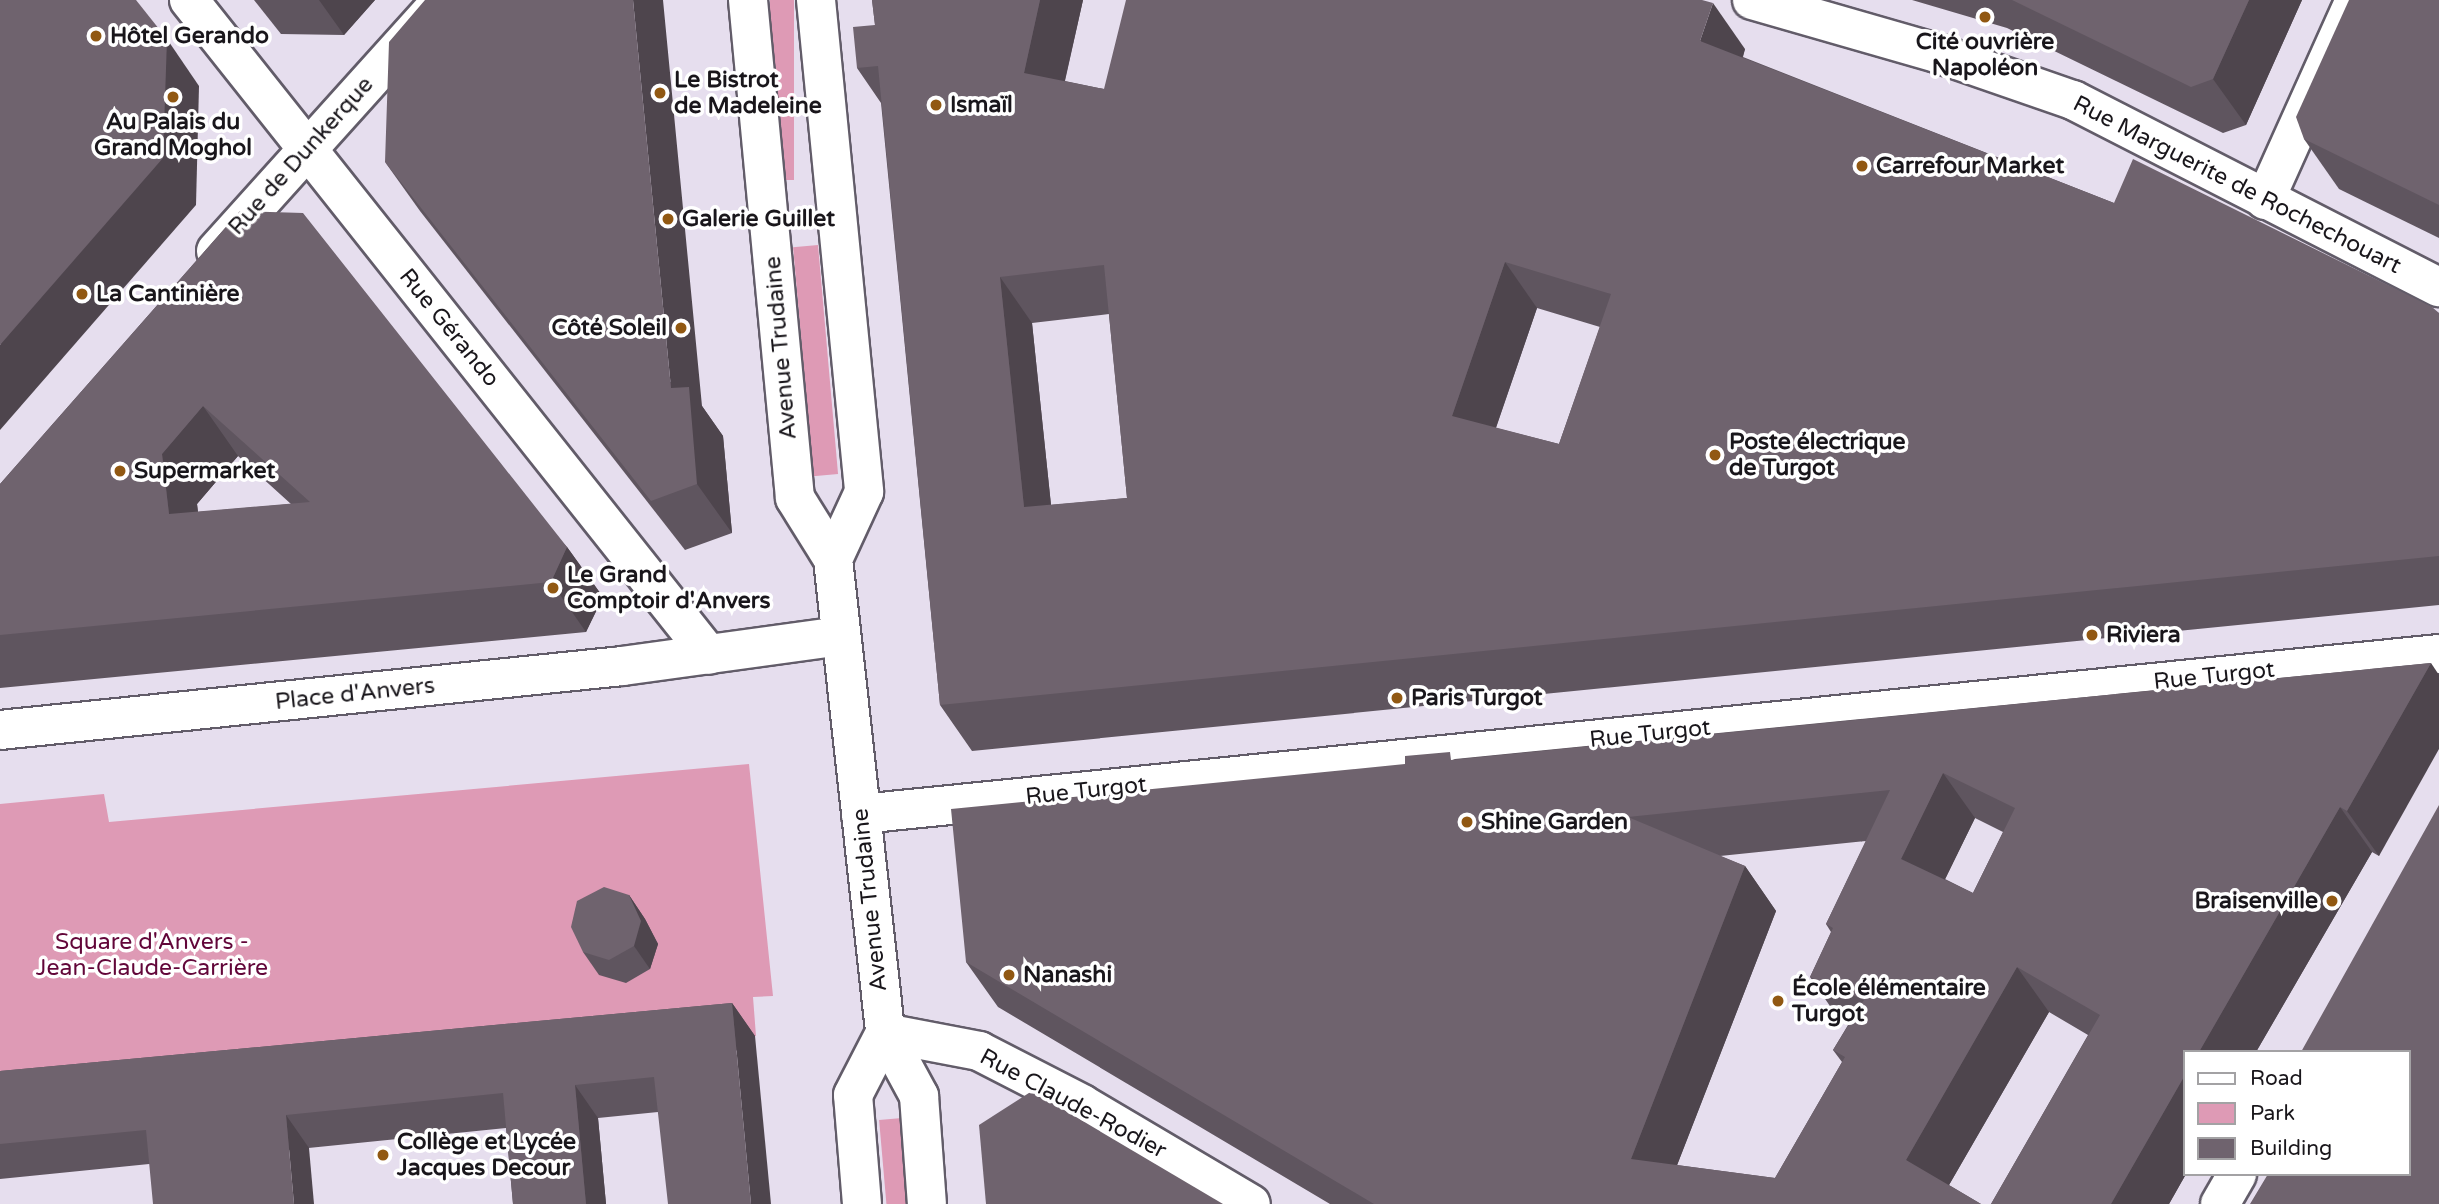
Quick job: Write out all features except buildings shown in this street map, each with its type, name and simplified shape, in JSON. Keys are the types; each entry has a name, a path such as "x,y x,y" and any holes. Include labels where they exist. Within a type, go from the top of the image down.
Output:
{"street":[{"name":"Rue Gérando","path":"188,0 709,655"},
{"name":"Rue de Dunkerque","path":"192,278 442,0"},
{"name":"Avenue Trudaine","path":"748,0 795,498 832,559 885,1033 919,1096 927,1204"},
{"path":"816,0 864,492 832,559"},
{"name":"Rue Marguerite de Rochechouart","path":"1752,0 1937,53 2073,100 2439,287"},
{"path":"2265,200 2355,0"},
{"name":"Place d'Anvers","path":"0,730 709,655 841,636"},
{"name":"Rue Turgot","path":"861,814 2439,654"},
{"path":"862,1204 853,1095 885,1033"},
{"name":"Rue Claude-Rodier","path":"885,1033 979,1051 1082,1104 1251,1204"},
{"path":"2220,1204 2236,1176"}],"green space":[{"path":"770,0 794,0 794,180 770,180"},
{"path":"818,245 838,474 813,476 793,247"},
{"name":"Square d'Anvers - Jean-Claude-Carrière","path":"749,764 773,996 753,997 756,1036 0,1106 0,804 104,794 109,822"},
{"path":"902,1118 909,1204 886,1204 879,1120"}],"place":[{"name":"Cité ouvrière Napoléon","path":"1985,17"},
{"name":"Hôtel Gerando","path":"96,36"},
{"name":"Le Bistrot de Madeleine","path":"660,93"},
{"name":"Au Palais du Grand Moghol","path":"173,97"},
{"name":"Ismaïl","path":"936,105"},
{"name":"Carrefour Market","path":"1862,166"},
{"name":"Galerie Guillet","path":"668,219"},
{"name":"La Cantinière","path":"82,294"},
{"name":"Côté Soleil","path":"681,328"},
{"name":"Poste électrique de Turgot","path":"1715,455"},
{"name":"Supermarket","path":"120,471"},
{"name":"Le Grand Comptoir d'Anvers","path":"553,588"},
{"name":"Riviera","path":"2092,635"},
{"name":"Paris Turgot","path":"1397,698"},
{"name":"Shine Garden","path":"1467,822"},
{"name":"Braisenville","path":"2332,901"},
{"name":"Nanashi","path":"1009,975"},
{"name":"École élémentaire Turgot","path":"1778,1001"},
{"name":"Collège et Lycée Jacques Decour","path":"383,1155"}]}
